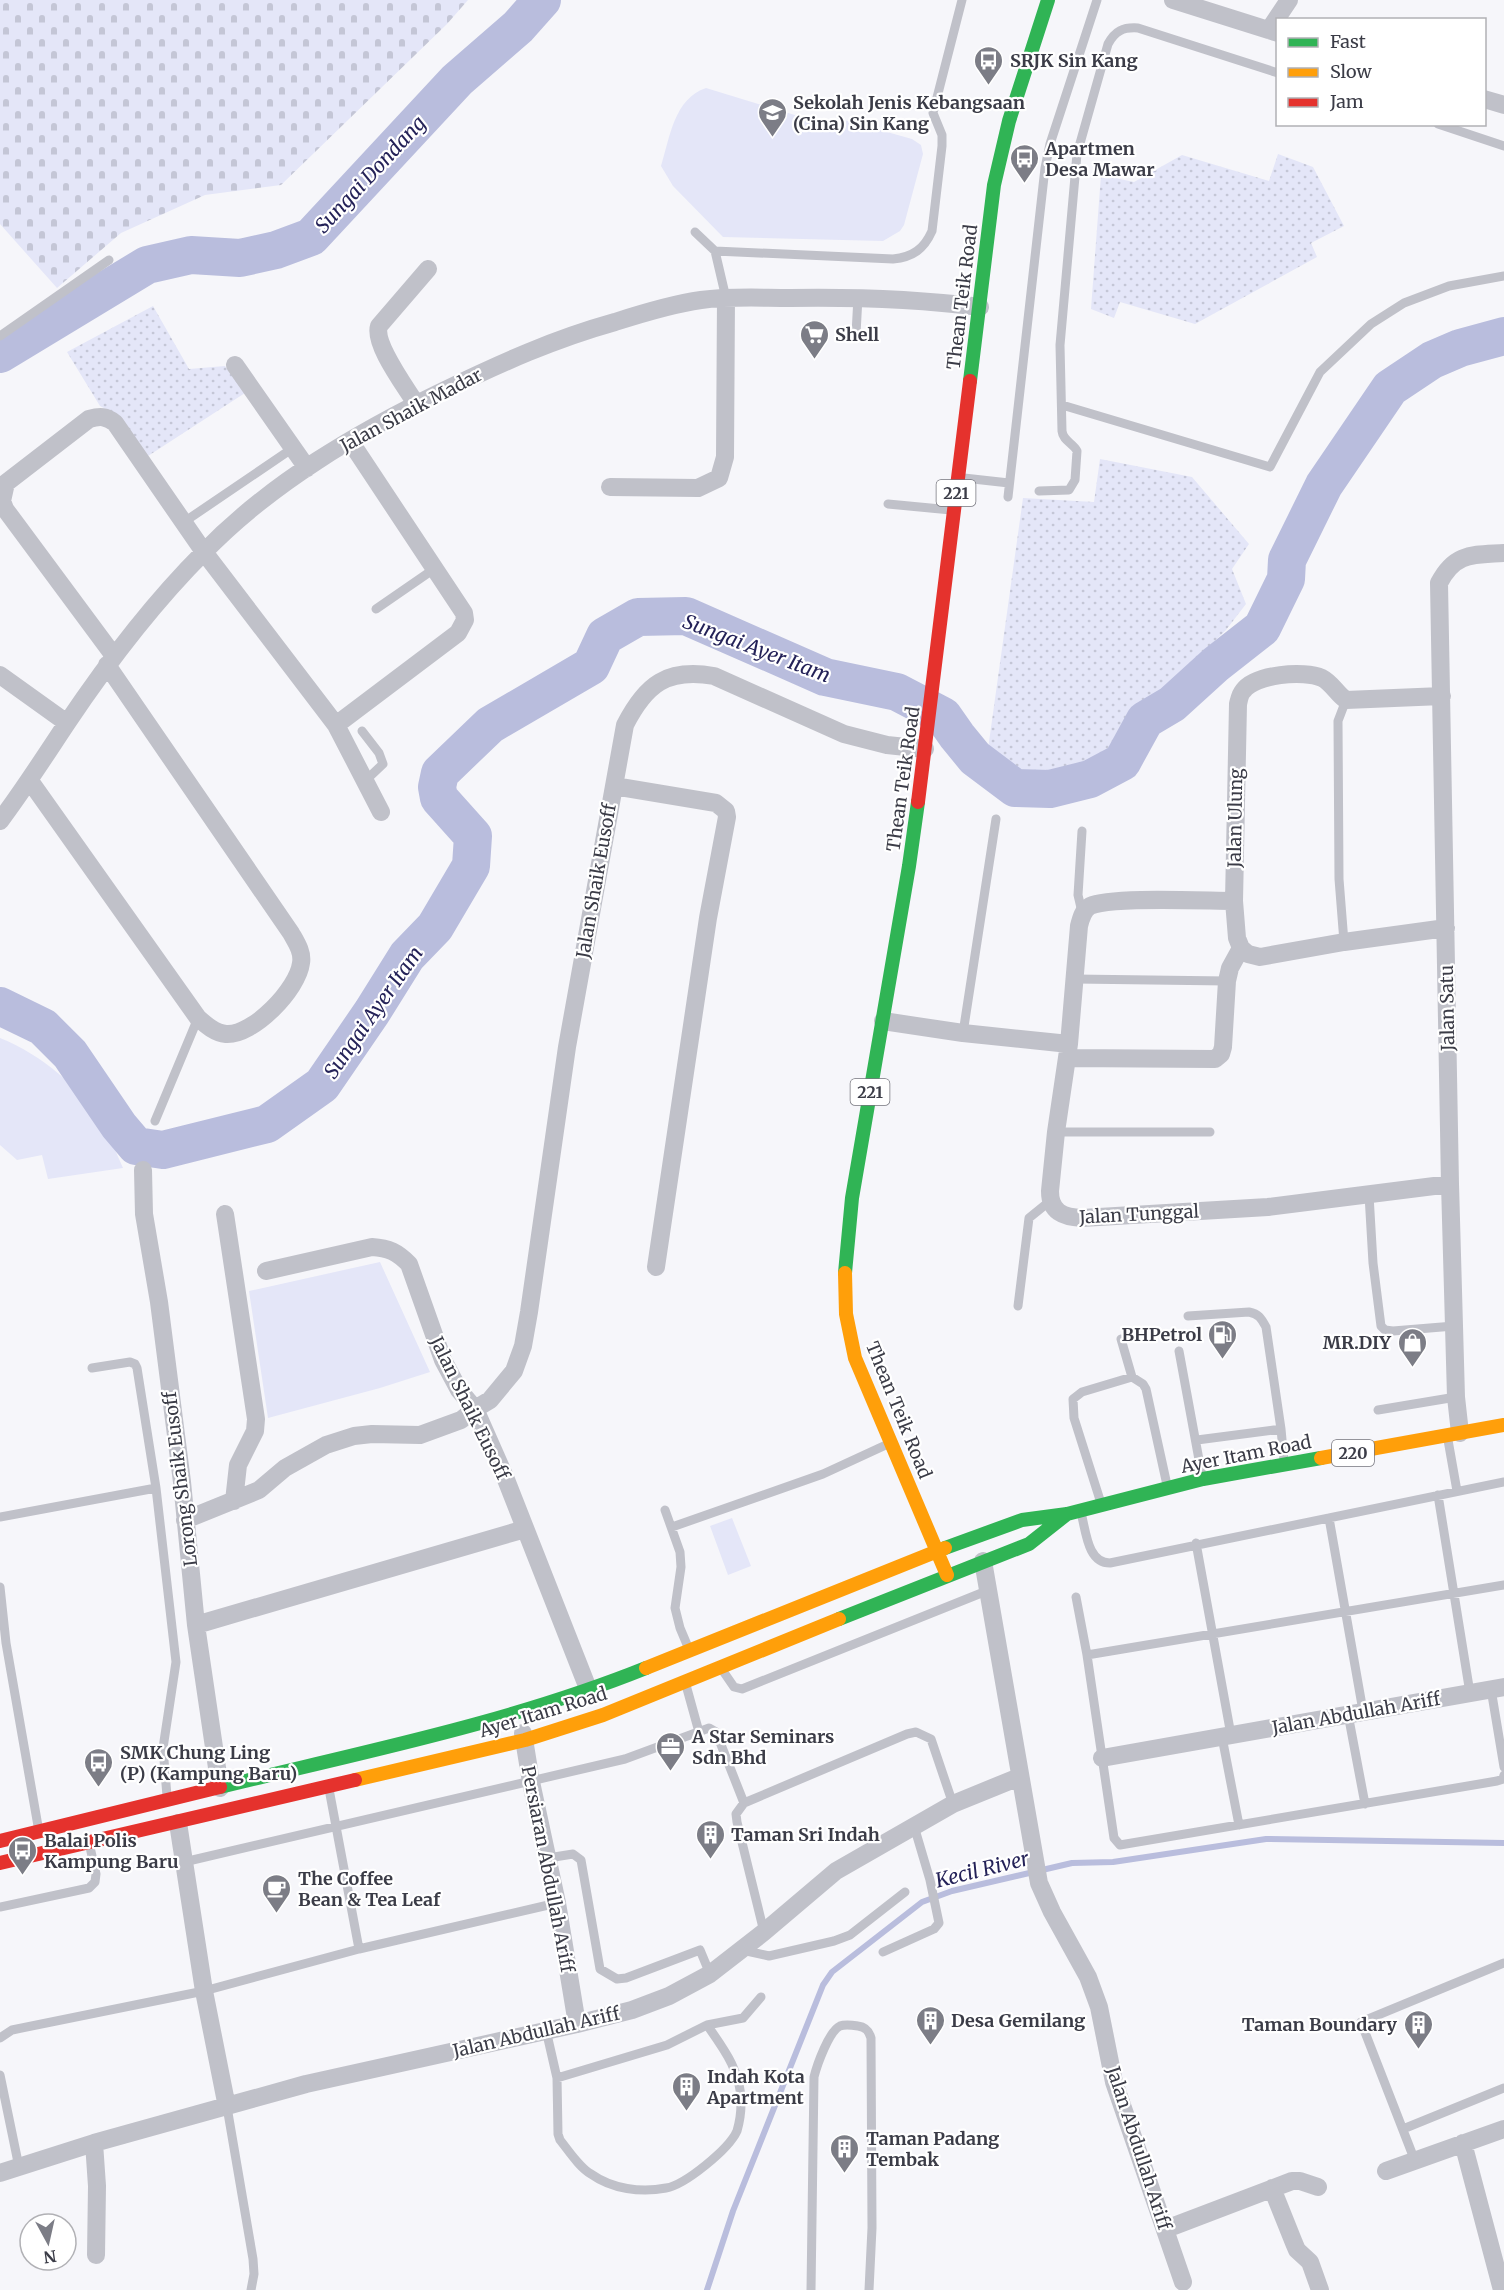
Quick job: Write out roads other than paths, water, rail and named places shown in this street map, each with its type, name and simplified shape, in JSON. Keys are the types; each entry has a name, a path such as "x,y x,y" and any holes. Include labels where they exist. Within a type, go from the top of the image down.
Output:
{"main road":[{"name":"Thean Teik Road","path":"938,1551 871,1396 854,1350 849,1331 845,1295 846,1249 852,1198 909,866 994,185 1001,150 1048,0"},
{"name":"Ayer Itam Road","path":"0,1840 517,1714 589,1691 938,1551 1022,1520 1074,1513 1203,1479 1504,1425"},
{"name":"Ayer Itam Road","path":"0,1863 525,1740 603,1714 720,1667 783,1657 912,1605 947,1575 1029,1544 1074,1513"},
{"name":"221","path":"938,1551 947,1575"}],"street":[{"path":"1173,0 1274,32"},
{"path":"1281,18 1289,0"},
{"path":"1486,99 1504,105"},
{"path":"416,404 382,346 377,332 379,326 428,269"},
{"name":"Jalan Shaik Madar","path":"0,821 30,781 111,661 146,615 204,552 244,514 307,468 416,404 523,353 646,312 698,301 726,298 858,297 927,300 980,307"},
{"path":"610,487 698,488 719,478 725,457 726,298"},
{"path":"235,365 307,468"},
{"path":"30,781 198,1018 218,1032 233,1034 242,1031 269,1012 292,987 302,963 300,952 291,933 111,661 5,509 2,501 6,483 89,419 99,417 108,418 115,423 204,552 336,724 381,812"},
{"path":"336,724 458,633 465,620 464,613 350,441"},
{"name":"Jalan Satu","path":"1454,1434 1456,1397 1439,583 1453,563 1466,556 1504,553"},
{"name":"Jalan Shaik Eusoff","path":"475,1408 490,1400 514,1371 523,1346 530,1312 567,1047 626,725 635,705 647,690 663,680 678,674 694,673 714,676 844,734 887,745 926,743"},
{"path":"0,675 67,723"},
{"name":"Jalan Ulung","path":"1241,948 1237,938 1234,901 1238,704 1243,691 1254,682 1268,677 1304,675 1322,678 1346,700"},
{"path":"1346,700 1442,696"},
{"path":"614,786 716,803 726,811 656,1268"},
{"path":"1050,1201 1082,914 1090,906 1116,901 1234,901"},
{"path":"883,1021 1068,1051 1215,1059 1221,1054 1223,1047 1227,981 1230,968 1241,948 1248,954 1260,957 1344,942 1446,928"},
{"name":"Lorong Shaik Eusoff","path":"142,1170 144,1214 159,1302 196,1625 220,1788"},
{"name":"Jalan Tunggal","path":"1050,1201 1061,1215 1082,1218 1268,1207 1450,1184"},
{"path":"225,1214 256,1419 255,1431 238,1465 234,1501"},
{"name":"Jalan Shaik Eusoff","path":"266,1271 372,1247 387,1248 398,1253 409,1264 443,1360 459,1390 475,1408 589,1691"},
{"path":"185,1520 259,1490 285,1468 326,1445 354,1436 372,1434 420,1436 461,1420 475,1408"},
{"path":"196,1625 525,1529"},
{"name":"Jalan Abdullah Ariff","path":"983,1561 1039,1883 1092,1987 1099,2007 1114,2082 1183,2282"},
{"name":"Jalan Abdullah Ariff","path":"1102,1758 1498,1688"},
{"name":"Persiaran Abdullah Ariff","path":"517,1714 525,1740 531,1782 557,1903 577,2024"},
{"name":"Jalan Abdullah Ariff","path":"0,2173 94,2143 306,2084 577,2024 632,2010 669,1996 710,1974 836,1871 953,1804 1019,1777"},
{"path":"178,1823 204,1991 227,2107"},
{"path":"1386,2171 1504,2129"},
{"path":"94,2143 96,2255"},
{"path":"1463,2144 1502,2290"},
{"path":"1166,2229 1292,2181 1318,2187"},
{"path":"1272,2188 1293,2243 1310,2262 1320,2290"}],"lane":[{"path":"715,251 893,259 906,258 922,248 932,231 942,146 942,135 933,113 962,0"},
{"path":"1008,497 1045,168 1050,144 1097,0"},
{"path":"1039,491 1069,490 1075,480 1077,451 1062,435 1060,345 1077,154 1112,36 1128,27 1138,28 1276,71"},
{"path":"1444,126 1504,146"},
{"path":"695,232 715,251 726,298"},
{"path":"0,336 109,260"},
{"path":"1062,405 1270,467 1320,372 1371,324 1404,303 1449,286 1504,276"},
{"path":"856,334 858,297"},
{"path":"184,522 293,448"},
{"path":"958,477 1009,483"},
{"path":"888,504 954,510"},
{"path":"376,609 434,569"},
{"path":"1344,942 1340,879 1338,721 1346,700"},
{"path":"362,731 379,753 383,764 364,782"},
{"path":"963,1033 996,819"},
{"path":"1082,831 1078,896 1082,914"},
{"path":"1075,979 1227,981"},
{"path":"155,1121 198,1018"},
{"path":"1056,1132 1210,1132"},
{"path":"1370,1195 1373,1263 1381,1326 1385,1330 1393,1331 1454,1326"},
{"path":"1018,1306 1029,1218 1050,1201"},
{"path":"1188,1316 1249,1312 1257,1314 1262,1319 1266,1327 1284,1465"},
{"path":"1121,1339 1132,1377 1143,1384 1146,1389 1168,1488"},
{"path":"1179,1351 1203,1479"},
{"path":"92,1368 130,1362 135,1364 156,1488 176,1662 163,1748 168,1799"},
{"path":"1101,1505 1074,1418 1073,1399 1082,1392 1132,1377"},
{"path":"1378,1410 1456,1397"},
{"path":"1197,1440 1281,1429"},
{"path":"1454,1434 1456,1491"},
{"path":"672,1527 823,1474 892,1442"},
{"path":"1074,1513 1094,1556 1104,1563 1504,1482"},
{"path":"0,1517 156,1488"},
{"path":"1438,1495 1470,1693"},
{"path":"665,1510 680,1552 681,1567 675,1608 690,1652"},
{"path":"1329,1518 1345,1611 1365,1804"},
{"path":"1196,1543 1212,1634 1239,1825"},
{"path":"1087,1655 1504,1585"},
{"path":"0,1587 6,1643 39,1832"},
{"path":"720,1667 734,1687 738,1689 783,1657 912,1605 989,1590"},
{"path":"1076,1597 1087,1655 1114,1838 1120,1845 1497,1782 1503,1779 1504,1775"},
{"path":"685,1682 699,1732"},
{"path":"1498,1688 1504,1767"},
{"path":"184,1862 625,1759 709,1728 716,1732 744,1803"},
{"path":"764,1932 737,1822 736,1814 744,1803 916,1732 931,1739 953,1804"},
{"path":"329,1785 359,1949"},
{"path":"883,1952 937,1927 940,1919 914,1826"},
{"path":"0,1907 89,1888 95,1882 96,1874 89,1842"},
{"path":"548,1858 573,1854 581,1860 600,1969 617,1979 626,1978 700,1950 710,1974"},
{"path":"742,1950 768,1956 834,1941 850,1935 905,1892"},
{"path":"0,2038 12,2030 204,1991 359,1949 557,1903"},
{"path":"1415,2160 1361,2022 1504,1963"},
{"path":"557,2078 667,2045 707,2025 743,2018 761,1997"},
{"path":"546,2030 557,2078 560,2140 589,2173 606,2183 639,2190 668,2188 688,2177 718,2155 736,2132 741,2103 738,2076 725,2050 707,2025"},
{"path":"811,2290 814,2077 816,2067 833,2031 845,2025 863,2027 869,2031 871,2038 872,2228 869,2290"},
{"path":"0,2075 19,2167"},
{"path":"1403,2129 1504,2088"},
{"path":"227,2107 253,2259 254,2274 251,2290"}],"waterway":[{"name":"Sungai Dondang","path":"0,354 147,265 191,255 240,258 276,250 311,237 457,80 518,27 542,0"},
{"name":"Sungai Ayer Itam","path":"0,1006 43,1027 70,1054 119,1126 136,1146 163,1150 267,1124 322,1085 407,956 435,927 471,866 473,836 439,798 437,787 440,773 490,725 591,666 605,636 638,617 686,616 825,677 897,692 943,716 975,758 1015,788 1050,789 1090,779 1122,762 1145,720 1172,704 1216,664 1262,628 1286,579 1287,560 1324,485 1390,388 1432,360 1460,348 1504,336"},
{"name":"Kecil River","path":"707,2290 733,2211 823,1985 832,1972 922,1902 952,1891 1072,1863 1113,1862 1266,1839 1504,1843"}],"place":[{"name":"SRJK Sin Kang","path":"989,86"},
{"name":"Sekolah Jenis Kebangsaan (Cina) Sin Kang","path":"772,138"},
{"name":"Apartmen Desa Mawar","path":"1024,184"},
{"name":"Shell","path":"814,360"},
{"name":"BHPetrol","path":"1223,1360"},
{"name":"MR.DIY","path":"1412,1368"},
{"name":"A Star Seminars Sdn Bhd","path":"671,1772"},
{"name":"SMK Chung Ling (P) (Kampung Baru)","path":"99,1788"},
{"name":"Taman Sri Indah","path":"710,1860"},
{"name":"Balai Polis Kampung Baru","path":"23,1876"},
{"name":"The Coffee Bean & Tea Leaf","path":"277,1914"},
{"name":"Desa Gemilang","path":"930,2046"},
{"name":"Taman Boundary","path":"1418,2050"},
{"name":"Indah Kota Apartment","path":"686,2112"},
{"name":"Taman Padang Tembak","path":"845,2174"}]}
